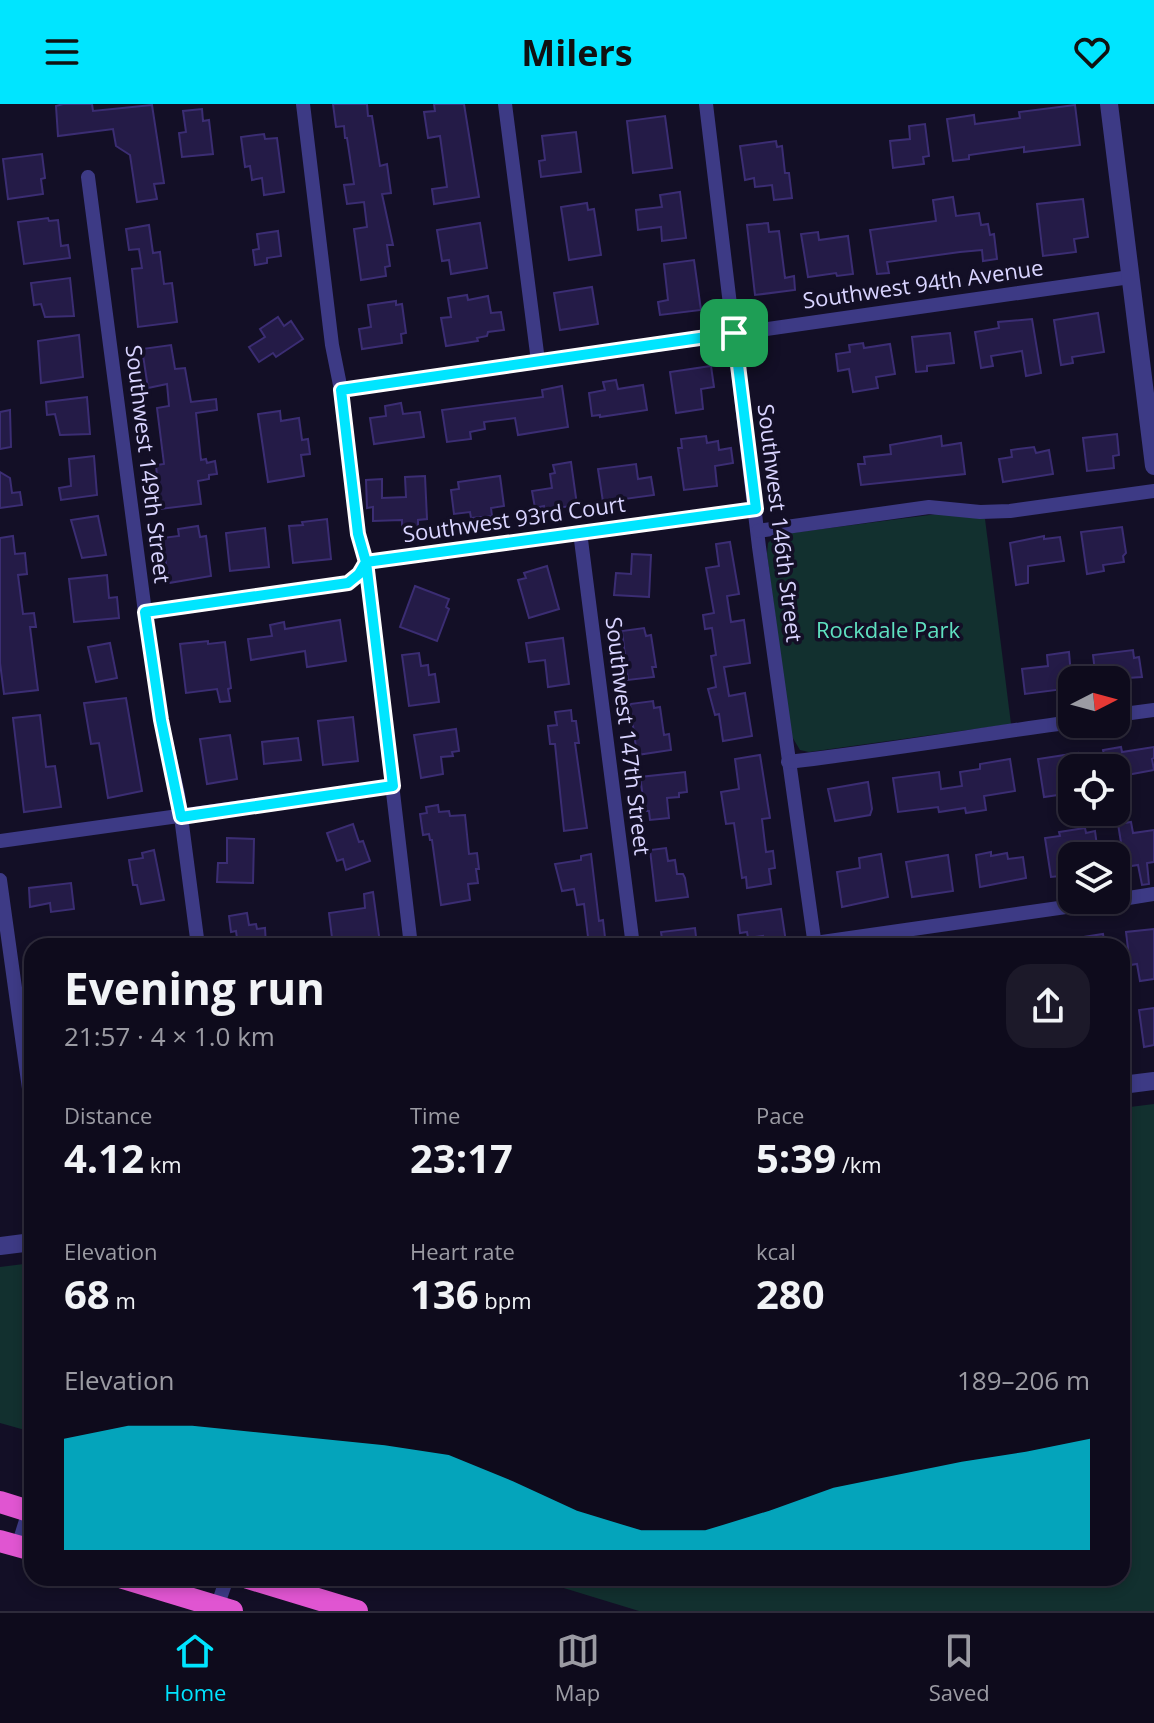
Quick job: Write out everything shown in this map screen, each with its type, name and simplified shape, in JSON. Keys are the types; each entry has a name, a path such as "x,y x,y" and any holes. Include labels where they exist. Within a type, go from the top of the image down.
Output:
{"highway":[{"path":"0,1502 24,1510"},
{"path":"149,1586 224,1609"},
{"path":"274,1586 357,1611"}],"street":[{"path":"303,104 332,345 341,390 358,534 366,562 410,938"},
{"path":"505,104 538,361"},
{"name":"Southwest 146th Street","path":"706,104 758,531 814,938"},
{"path":"1109,104 1154,466"},
{"name":"Southwest 149th Street","path":"88,177 145,612 161,720 181,817 197,938"},
{"name":"Southwest 94th Avenue","path":"341,390 1130,277"},
{"path":"758,531 929,507 980,512 1010,511 1154,491"},
{"name":"Southwest 93rd Court","path":"145,612 348,583 359,574 366,562 756,509"},
{"name":"Southwest 147th Street","path":"580,532 632,938"},
{"path":"1130,713 1154,710"},
{"path":"788,762 888,751 1058,724"},
{"path":"0,841 393,786"},
{"path":"0,880 24,1052"},
{"path":"1130,898 1154,894"},
{"path":"856,938 1058,908"},
{"path":"1130,1084 1154,1081"},
{"path":"0,1246 24,1243"},
{"path":"224,1609 226,1586"}],"green space":[{"name":"Rockdale Park","path":"937,514 985,519 1011,724 809,752 800,750 791,735 768,543 776,535"},
{"path":"1154,1104 1154,1611 639,1611 557,1586 1130,1586 1130,1107"},
{"path":"24,1264 24,1430 0,1423 0,1267"}],"building":[{"path":"92,104 93,111 152,105 164,183 154,184 157,199 137,202 130,155 116,146 113,129 58,136 56,106"},
{"path":"333,104 367,104 368,116 372,116 380,166 387,164 391,193 382,194 393,245 387,245 390,266 385,267 386,276 361,280 354,229 367,227 364,202 347,204 344,185 354,184 344,126 336,127"},
{"path":"434,104 464,104 479,197 434,204 432,189 447,187 440,136 428,138 424,112 435,111"},
{"path":"1075,105 1080,145 1024,152 1024,147 969,155 969,159 953,161 947,119 974,115 975,124 1020,118 1019,112"},
{"path":"202,109 203,121 209,120 213,154 182,157 179,133 186,132 183,111"},
{"path":"665,116 672,168 633,173 627,121"},
{"path":"925,124 929,156 923,157 924,164 893,168 890,141 910,139 909,126"},
{"path":"576,132 581,172 541,177 539,161 545,160 542,136"},
{"path":"264,134 265,139 277,138 284,192 264,195 262,178 252,180 250,166 245,167 241,137"},
{"path":"776,141 777,147 782,146 792,198 774,200 772,185 755,187 754,178 745,180 740,146"},
{"path":"42,154 43,194 8,199 3,159"},
{"path":"680,192 686,238 662,241 661,227 638,230 636,210 662,207 660,195"},
{"path":"953,197 956,216 979,213 981,225 988,224 990,235 994,234 997,259 983,261 982,250 960,252 887,262 889,273 877,274 870,230 936,221 933,200"},
{"path":"1083,199 1088,237 1074,239 1076,252 1043,256 1037,204"},
{"path":"587,203 588,210 594,209 601,255 569,260 561,207"},
{"path":"48,218 49,221 58,220 61,246 68,245 70,258 24,264 18,222"},
{"path":"480,223 487,268 451,274 449,260 442,261 437,230"},
{"path":"768,223 769,232 779,231 785,278 794,276 795,290 755,295 747,225"},
{"path":"149,225 153,253 160,252 164,284 172,283 177,322 138,327 132,269 142,268 139,249 129,250 126,229"},
{"path":"278,231 281,256 267,258 267,263 255,265 253,250 259,249 257,234"},
{"path":"818,232 819,240 848,236 853,274 808,277 801,234"},
{"path":"694,260 701,310 660,315 658,302 668,300 664,264"},
{"path":"70,278 74,316 45,317 41,304 34,305 31,283"},
{"path":"592,287 598,324 560,330 554,293"},
{"path":"467,295 468,300 488,296 491,313 501,312 504,330 488,332 487,336 477,338 478,341 446,346 441,318 451,317 448,298"},
{"path":"396,301 396,305 402,304 406,333 401,334 402,343 362,349 359,329 371,327 368,305"},
{"path":"1098,313 1104,352 1072,357 1073,363 1061,365 1054,320"},
{"path":"278,317 284,326 291,321 303,339 276,357 273,353 259,362 249,347 265,337 260,329"},
{"path":"1032,319 1041,373 1026,376 1022,351 991,356 993,366 981,368 975,332 999,328 998,322"},
{"path":"950,333 954,363 927,366 927,371 916,372 912,337"},
{"path":"79,335 83,377 41,383 38,341"},
{"path":"863,343 864,348 890,344 895,374 876,377 878,388 853,392 849,369 838,371 836,354 850,352 849,345"},
{"path":"171,345 175,369 185,368 191,402 216,399 217,410 196,413 201,460 206,459 207,463 215,461 217,474 198,481 201,504 160,509 156,465 164,464 157,408 169,406 167,384 148,388 142,349"},
{"path":"711,366 714,387 701,389 703,409 676,413 670,372"},
{"path":"616,380 618,389 643,385 647,410 592,416 589,393 605,390 603,382"},
{"path":"562,386 568,427 518,435 515,418 484,422 485,429 470,432 471,439 447,442 442,410 543,397 542,390"},
{"path":"87,397 90,434 60,435 55,414 47,415 46,402"},
{"path":"401,403 403,414 420,412 424,437 374,444 370,418 386,416 385,406"},
{"path":"10,410 11,447 0,449 0,412"},
{"path":"280,411 281,421 299,418 302,440 308,439 310,454 301,455 304,476 268,482 258,414"},
{"path":"1117,434 1119,455 1113,456 1114,468 1087,471 1083,438"},
{"path":"706,436 707,443 718,441 719,450 731,448 733,463 715,466 717,486 684,490 678,448 682,448 681,439"},
{"path":"941,436 942,446 961,443 965,474 861,485 858,464 865,464 864,457 891,454 890,445"},
{"path":"1034,447 1036,453 1049,450 1053,474 1003,482 999,459 1012,457 1011,450"},
{"path":"94,456 97,495 61,500 59,488 71,486 69,459"},
{"path":"571,462 577,505 544,510 544,506 535,508 532,491 552,488 550,474 555,473 553,465"},
{"path":"636,464 638,479 651,477 654,495 603,502 598,469"},
{"path":"0,472 10,478 12,493 20,492 22,505 0,508"},
{"path":"425,476 427,519 418,520 418,530 402,530 402,520 373,521 373,507 367,508 366,480 382,479 382,498 406,497 405,477"},
{"path":"500,476 504,506 491,508 492,516 471,518 470,512 454,514 451,490 459,489 458,482"},
{"path":"98,516 106,555 82,558 71,520"},
{"path":"327,519 331,559 293,563 289,526"},
{"path":"198,526 200,537 206,536 211,576 169,583 162,538 179,536 178,529"},
{"path":"1122,527 1126,553 1124,562 1103,565 1104,571 1087,574 1081,532"},
{"path":"265,528 269,567 230,571 226,533"},
{"path":"13,536 15,554 25,553 27,574 18,575 23,614 34,613 36,627 30,627 38,690 4,694 0,663 0,538"},
{"path":"1044,536 1044,539 1060,537 1064,561 1028,566 1028,583 1016,585 1010,543"},
{"path":"730,542 739,594 727,596 731,622 744,620 750,663 724,667 729,696 745,693 752,736 723,741 719,714 715,715 708,689 716,687 711,656 716,655 712,628 705,629 703,615 714,613 706,568 719,566 716,544"},
{"path":"632,554 651,555 649,597 614,595 616,573 631,574"},
{"path":"547,566 559,609 529,618 518,580 526,578 524,573"},
{"path":"107,575 109,598 117,597 119,618 74,622 69,579"},
{"path":"415,586 449,599 446,607 449,609 437,641 400,627"},
{"path":"340,620 346,661 307,667 305,651 251,660 248,639 272,636 270,625 284,622 285,629"},
{"path":"644,628 646,636 651,635 656,667 652,667 654,677 628,680 622,631"},
{"path":"563,638 569,684 548,687 545,660 529,662 526,643"},
{"path":"208,641 208,644 225,642 230,701 220,702 217,689 186,693 180,644"},
{"path":"110,643 117,678 96,682 88,647"},
{"path":"1133,650 1134,658 1139,657 1142,677 1130,678 1130,666 1094,666 1093,655"},
{"path":"1069,652 1070,666 1058,666 1058,690 1025,694 1022,669 1048,666 1047,655"},
{"path":"419,653 421,666 428,665 429,675 435,674 439,702 409,706 402,655"},
{"path":"126,698 142,791 108,798 99,743 91,744 84,703"},
{"path":"653,701 654,708 660,707 664,735 669,734 671,750 637,755 630,704"},
{"path":"571,710 579,743 575,743 587,828 564,831 555,744 550,744 548,726 557,725 555,712"},
{"path":"40,715 46,767 55,766 61,807 24,812 13,718"},
{"path":"353,717 358,761 323,765 318,721"},
{"path":"456,729 459,751 452,752 453,756 441,757 443,774 421,778 414,735"},
{"path":"230,735 237,779 207,784 200,739"},
{"path":"298,738 301,760 264,764 262,742"},
{"path":"1121,747 1122,752 1154,747 1154,770 1130,774 1130,754 1104,754 1103,750"},
{"path":"760,755 770,818 762,819 766,852 773,851 775,868 769,869 771,884 747,888 746,877 742,878 734,823 726,824 721,792 739,789 735,759"},
{"path":"1058,756 1058,795 1044,797 1038,759"},
{"path":"1010,759 1015,791 984,796 986,810 966,813 965,808 939,812 938,807 898,812 893,778 939,772 941,789 962,786 960,772 980,769 980,764"},
{"path":"685,772 687,792 679,793 679,797 667,798 669,818 650,820 649,811 645,811 640,777"},
{"path":"868,782 870,815 835,821 828,789"},
{"path":"438,805 439,812 449,811 450,816 465,815 469,854 477,853 479,869 476,869 478,883 468,884 470,900 441,905 432,840 429,834 423,835 420,814 427,813 426,807"},
{"path":"1130,822 1133,833 1154,830 1154,862 1147,863 1149,884 1142,885 1138,865 1130,866 1130,842 1121,842 1118,826 1130,826"},
{"path":"353,824 370,861 346,870 343,859 337,861 327,833"},
{"path":"1085,828 1086,833 1095,831 1096,842 1058,842 1058,876 1051,877 1045,838 1060,836 1059,832"},
{"path":"227,838 254,839 253,883 217,882 218,863 227,863"},
{"path":"666,848 668,861 675,860 677,874 683,874 685,878 688,897 656,901 650,850"},
{"path":"154,850 164,900 141,904 137,885 133,885 129,860 143,858 142,853"},
{"path":"991,852 991,856 1007,853 1008,859 1023,857 1026,878 980,887 976,855"},
{"path":"591,854 599,921 603,920 605,938 578,938 588,937 584,904 577,905 574,889 562,891 555,864 581,860 581,856"},
{"path":"881,854 888,897 842,907 837,872 860,868 859,858"},
{"path":"948,855 953,891 912,897 906,862"},
{"path":"71,883 74,909 51,912 50,903 30,907 29,888"},
{"path":"373,892 379,938 332,938 329,913 365,908 364,894"},
{"path":"781,909 785,938 748,938 747,932 740,933 738,915"},
{"path":"247,913 249,925 256,924 257,929 265,928 266,938 237,938 236,931 231,932 229,916"},
{"path":"695,928 696,938 662,938 661,932"},
{"path":"1154,929 1154,979 1140,981 1137,964 1130,965 1130,938 1127,938 1126,932"},
{"path":"1103,934 1104,938 1077,938"},
{"path":"1154,1008 1154,1045 1144,1047 1139,1010"}],"route":[{"path":"734,333 341,390 358,534 366,562 359,574 348,583 145,612 161,720 181,817 393,786 366,562 756,509 734,333"}]}
